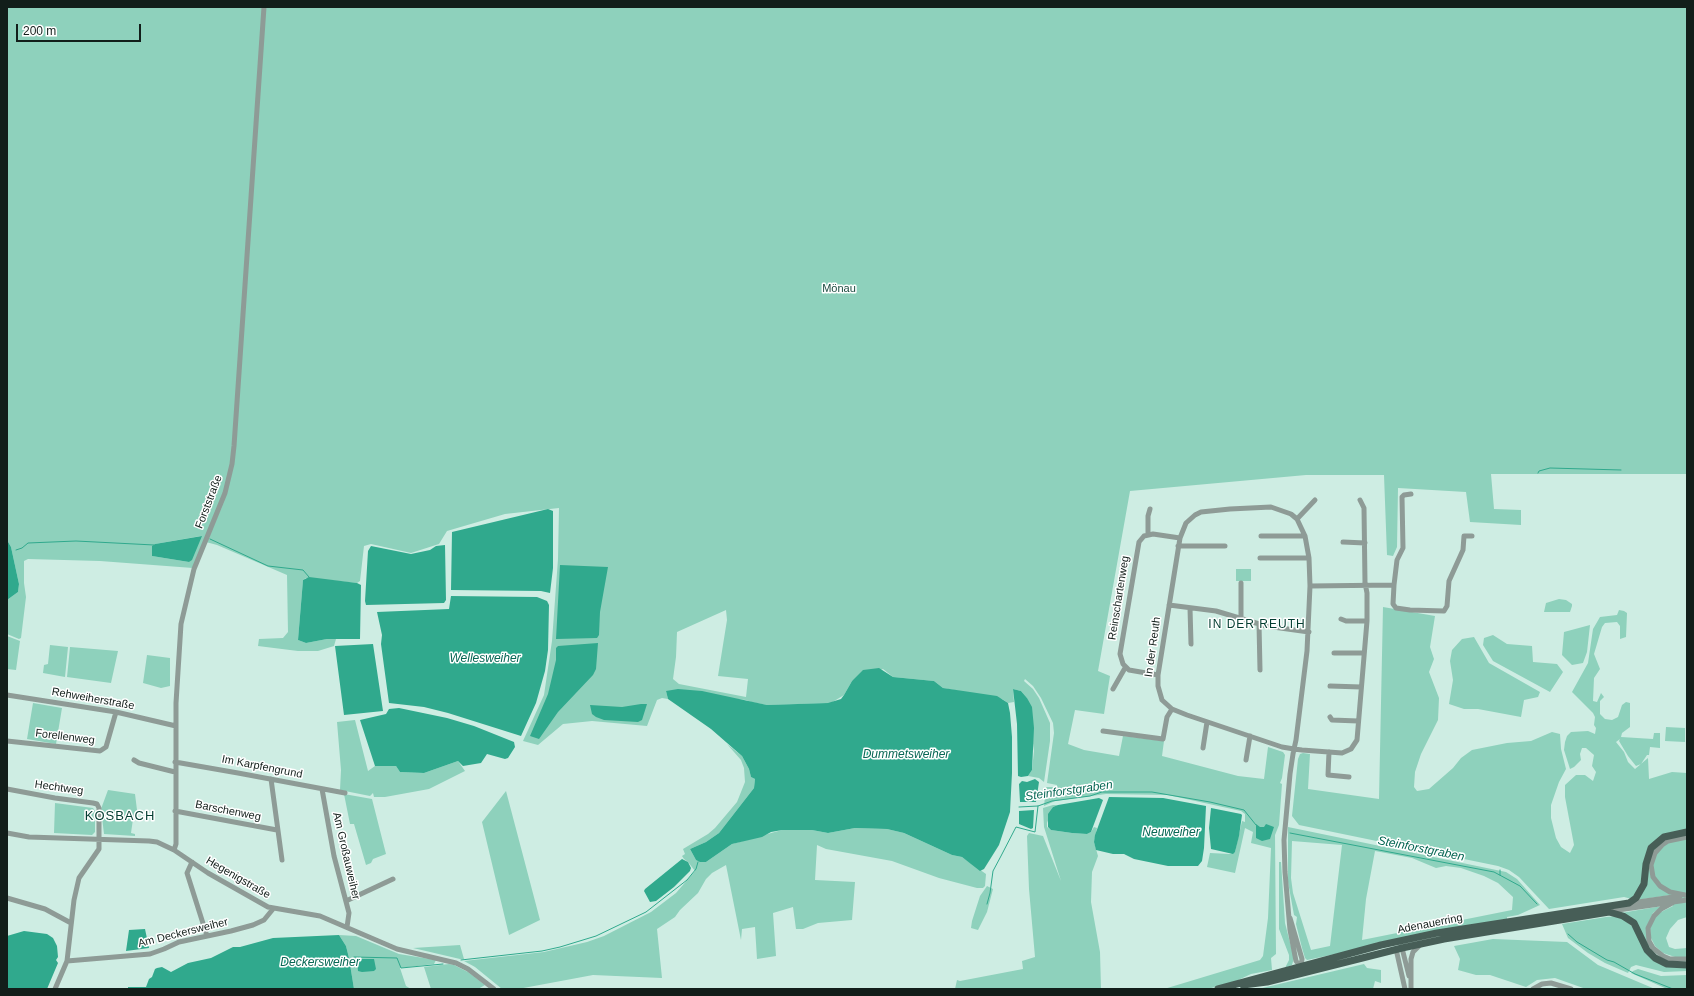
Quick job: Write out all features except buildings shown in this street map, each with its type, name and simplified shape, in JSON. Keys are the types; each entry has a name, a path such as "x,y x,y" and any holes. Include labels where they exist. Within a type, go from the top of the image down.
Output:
{"main road":[{"path":"1629,904 1636,898 1644,884 1646,864 1651,848 1664,837 1687,832"},
{"name":"Adenauerring","path":"1561,917 1629,904"},
{"path":"1609,912 1624,916 1634,923 1647,950 1655,958 1667,964 1687,964"},
{"name":"Adenauerring","path":"1219,989 1267,982 1301,970 1397,941 1471,927 1609,912"},
{"name":"Adenauerring","path":"1301,970 1399,948 1547,919"},
{"path":"1397,941 1399,948"}],"street":[{"name":"Forststraße","path":"174,850 176,844 175,762 178,649 186,600 198,557 225,493 232,464 264,7"},
{"path":"1411,494 1404,495 1402,497 1403,548 1397,560 1394,585 1393,604 1396,608 1444,611 1447,606 1449,580 1463,550 1464,536 1472,536"},
{"path":"1301,970 1296,961 1290,930 1284,840 1309,632 1309,558 1305,536 1297,519 1315,500"},
{"path":"1103,730 1163,739 1167,717 1172,709 1282,747 1342,753 1353,747 1357,740 1368,597 1365,586 1364,508 1360,500"},
{"name":"In der Reuth","path":"1172,709 1166,705 1159,693 1158,675 1178,546 1182,530 1190,519 1201,512 1209,511 1271,507 1283,510 1297,519"},
{"path":"1150,509 1148,510 1148,534 1180,538"},
{"name":"Reinschartenweg","path":"1125,668 1121,661 1120,654 1137,546 1141,538 1148,534"},
{"path":"1261,536 1305,536"},
{"path":"1343,542 1365,543"},
{"path":"1178,546 1224,546"},
{"path":"1260,558 1309,558"},
{"path":"1241,618 1242,582"},
{"path":"1310,586 1394,585"},
{"path":"1169,605 1216,611 1259,624 1309,632"},
{"path":"1190,608 1191,644"},
{"path":"1341,619 1346,621 1367,621"},
{"path":"1259,624 1260,670"},
{"path":"1334,653 1364,653"},
{"path":"1113,689 1125,668 1132,671 1158,675"},
{"path":"1330,686 1361,687"},
{"name":"Rehweiherstraße","path":"7,695 116,712 176,726"},
{"name":"Forellenweg","path":"7,741 100,751 106,747 116,712"},
{"path":"1330,717 1332,720 1358,721"},
{"path":"1203,748 1207,722"},
{"path":"1246,760 1250,736"},
{"path":"1329,752 1328,775 1349,777"},
{"path":"134,760 139,763 175,772"},
{"name":"Im Karpfengrund","path":"175,762 345,793"},
{"path":"270,779 282,860"},
{"name":"Hechtweg","path":"7,789 55,798 95,803 99,810 99,840"},
{"name":"Am Großauweiher","path":"322,789 334,856 350,916 347,927"},
{"name":"Barschenweg","path":"175,811 277,830"},
{"name":"Hegenigstraße","path":"7,833 28,837 149,841 174,850 241,892 274,909 313,914 397,949 456,963 473,972 494,989"},
{"path":"1686,897 1670,892 1660,886 1653,877 1651,864 1654,853 1662,845 1668,841 1687,837"},
{"path":"55,989 67,961 79,878 98,852 99,840"},
{"path":"192,862 187,873 207,936"},
{"path":"346,902 393,878"},
{"path":"1686,897 1661,909 1654,916 1648,928 1649,941 1653,948 1663,956 1677,960 1687,959"},
{"path":"1650,903 1686,897"},
{"path":"7,898 45,909 72,923"},
{"path":"1650,903 1674,902"},
{"name":"Adenauerring","path":"1629,904 1650,903"},
{"name":"Adenauerring","path":"1609,912 1650,903"},
{"name":"Am Deckersweiher","path":"67,961 150,954 164,950 179,942 231,931 259,922 264,920 274,909"},
{"path":"1411,988 1411,959 1413,952 1421,944"},
{"path":"1399,948 1411,988"},
{"path":"1399,948 1405,989"},
{"path":"1533,989 1542,984 1551,983 1571,989"}],"green space":[{"name":"Mönau","path":"7,7 1687,7 1687,474 1491,474 1494,509 1521,510 1521,525 1470,522 1466,492 1398,488 1397,547 1393,556 1387,555 1384,475 1306,475 1130,491 1098,671 1110,676 1104,714 1075,710 1068,744 1084,750 1119,756 1123,736 1164,741 1162,756 1238,776 1264,779 1268,747 1283,752 1285,755 1280,783 1282,784 1279,825 1275,835 1276,954 1271,958 1272,970 1251,974 1232,983 1207,989 1164,989 1260,960 1263,956 1268,918 1271,848 1251,843 1253,832 1245,828 1235,873 1207,867 1210,853 1230,854 1235,852 1242,821 1245,822 1245,814 1241,811 1168,795 1106,794 1055,801 1044,806 1046,787 1057,787 1057,785 1047,783 1054,733 1053,723 1041,698 1033,686 1025,679 1024,681 1033,689 1039,698 1050,723 1050,741 1044,782 1039,778 1028,776 1032,770 1034,751 1027,698 1021,691 1013,689 1014,702 1008,703 1002,699 943,688 934,681 893,677 883,669 852,681 844,695 831,703 767,705 746,700 666,691 668,699 662,698 657,700 647,726 592,721 563,724 538,745 523,741 544,695 552,641 558,559 559,508 505,514 447,531 439,544 411,553 371,544 364,546 360,581 357,583 306,578 303,580 298,640 306,643 336,639 334,646 318,651 298,651 258,646 259,639 283,638 288,632 287,575 217,545 206,542 225,500 193,568 100,561 28,559 24,561 24,583 26,597 21,638 19,639 7,634 7,600 18,592 19,584 11,547 7,540","holes":["201,536 189,562 152,556 152,547 155,544","726,610 727,620 718,676 748,679 746,697 679,684 673,679 677,632"]},
{"path":"1236,569 1251,569 1251,581 1236,581"},
{"path":"1559,599 1566,600 1572,604 1570,612 1544,612 1546,603"},
{"path":"1383,607 1435,616 1430,647 1434,659 1429,672 1439,698 1438,720 1421,754 1415,772 1414,787 1417,791 1429,789 1453,768 1461,758 1472,750 1507,743 1531,741 1552,732 1560,734 1561,749 1566,769 1559,782 1551,805 1551,818 1556,838 1561,847 1570,853 1574,845 1565,797 1565,785 1576,775 1585,775 1593,781 1596,772 1592,766 1594,755 1586,748 1582,748 1580,754 1581,760 1570,769 1564,750 1567,736 1571,732 1588,731 1595,734 1596,728 1594,725 1595,717 1593,713 1572,692 1588,663 1593,629 1600,617 1617,615 1619,610 1627,613 1626,637 1620,639 1620,626 1617,622 1605,623 1602,627 1594,654 1600,669 1594,678 1593,701 1597,702 1601,693 1604,697 1600,701 1600,714 1605,719 1612,720 1618,717 1622,705 1626,702 1630,703 1630,727 1622,733 1621,737 1653,739 1654,733 1660,733 1660,748 1650,747 1649,755 1647,755 1641,764 1648,758 1649,779 1672,772 1687,773 1687,917 1678,920 1670,929 1666,938 1669,947 1675,949 1687,948 1687,957 1675,957 1663,953 1655,946 1651,938 1650,928 1655,917 1673,906 1671,895 1636,900 1624,897 1549,909 1519,877 1509,870 1498,866 1299,825 1292,816 1298,759 1300,754 1303,753 1310,754 1308,789 1379,799","holes":["1620,739 1619,741 1636,766 1641,764 1635,769 1628,762 1624,752 1616,742"]},
{"path":"1590,625 1587,652 1583,663 1572,665 1562,655 1564,632"},
{"path":"1493,635 1507,644 1532,646 1533,662 1557,664 1563,672 1550,692 1493,661 1483,645 1484,638"},
{"path":"7,636 20,641 16,670 7,669"},
{"path":"1474,637 1489,663 1540,692 1538,697 1524,700 1521,717 1478,709 1464,709 1449,704 1453,680 1450,661 1452,650 1462,639"},
{"path":"50,645 68,647 65,677 43,673 44,665 48,664"},
{"path":"70,647 118,651 111,683 67,677"},
{"path":"147,655 170,658 170,686 161,688 143,683"},
{"path":"33,703 62,708 56,744 27,739"},
{"path":"355,720 368,771 375,766 396,766 400,772 424,773 458,761 465,771 429,789 385,797 374,797 373,793 370,796 340,790 341,770 337,722"},
{"path":"1666,727 1685,728 1685,742 1665,741"},
{"path":"727,744 742,756 749,769 751,777 755,779 754,788 719,833 706,842 690,849 696,860 706,862 732,844 782,830 812,830 828,833 855,828 887,829 904,833 952,855 962,857 986,874 985,886 983,888 977,888 939,878 892,861 826,849 817,845 815,880 855,882 852,920 818,923 803,929 796,929 793,907 773,913 776,956 757,959 755,927 742,929 741,940 726,865 712,873 706,879 698,893 680,910 675,917 657,929 662,978 593,975 518,989 502,989 475,967 464,961 544,952 587,942 604,936 651,912 676,893 695,871 682,856 685,854 683,849 715,828 737,802 745,782 744,768 741,760"},
{"path":"108,790 135,794 138,818 133,819 131,833 135,834 135,836 104,834 101,809"},
{"path":"506,791 540,920 509,935 482,822"},
{"path":"344,794 372,799 386,854 373,859 371,863 366,865 354,824 350,824"},
{"path":"55,803 93,808 95,811 95,832 92,835 54,833"},
{"path":"1058,805 1053,807 1047,823 1047,827 1051,830 1087,834 1091,832 1094,827 1097,828 1094,842 1098,856 1092,872 1091,902 1100,952 1101,989 955,989 957,980 960,981 1023,969 1022,961 1035,957 1029,889 1027,836 1029,833 1043,836 1061,881 1044,827 1043,808"},
{"path":"1288,827 1506,872 1517,879 1540,905 1518,915 1507,917 1507,919 1375,943 1345,952 1307,960 1305,958 1296,924 1297,917 1294,915 1288,882","holes":["1292,841 1342,845 1330,946 1311,950 1293,893 1291,878","1375,851 1412,858 1436,868 1446,866 1461,868 1484,876 1498,883 1513,897 1512,910 1362,940 1366,899"]},
{"path":"1279,862 1281,862 1285,923 1294,958 1292,965 1285,968 1289,960 1289,955 1279,929"},
{"path":"987,886 993,889 987,912 978,930 971,928 980,896"},
{"path":"1662,906 1653,913 1647,926 1650,951 1641,932 1621,913"},
{"path":"1618,916 1634,928 1648,954 1687,966 1687,971 1664,972 1636,965 1631,967 1628,973 1605,963 1588,953 1568,938 1562,924"},
{"path":"339,935 356,936 399,954 436,960 434,964 400,968 406,986 411,989 354,989 346,946"},
{"path":"1493,939 1567,942 1598,965 1655,989 1586,989 1555,978 1537,980 1526,987 1490,975 1476,975 1458,970 1460,959 1454,946"},
{"path":"460,945 464,959 413,948"},
{"path":"449,964 468,972 485,985 478,989 431,989 424,967"},
{"path":"1364,964 1367,968 1381,970 1381,983 1375,981 1373,989 1258,989"},
{"path":"1638,969 1661,976 1687,975 1687,989 1667,989 1631,973"}],"water":[{"path":"548,509 553,511 553,568 550,593 541,591 451,590 452,532"},
{"path":"202,536 192,560 189,562 152,556 152,546 155,544"},
{"path":"7,540 11,547 19,584 18,592 7,600"},
{"path":"445,545 446,600 444,603 366,605 368,551 371,546 411,554 430,550 436,546"},
{"path":"560,565 608,567 600,612 599,635 597,638 556,639"},
{"path":"309,577 357,583 361,585 360,639 327,639 306,643 298,640 303,580"},
{"name":"Wellesweiher","path":"451,596 537,597 547,601 549,605 548,650 545,671 536,703 521,736 424,707 389,703 381,644 382,635 377,612 449,609"},
{"path":"598,643 596,669 593,675 558,712 539,739 530,736 548,694 556,660 556,648 558,646"},
{"path":"373,644 383,711 344,715 335,646"},
{"name":"Dummetsweiher","path":"879,668 893,677 934,681 943,688 997,696 1008,703 1012,737 1010,812 999,845 984,869 980,871 962,857 952,855 904,833 887,829 855,828 828,833 812,830 782,830 771,832 762,837 732,844 706,862 696,860 690,849 706,842 719,833 754,788 755,779 751,777 749,769 742,756 711,729 668,699 666,691 678,689 702,691 767,705 828,703 841,699 852,681 863,670"},
{"path":"1013,689 1021,691 1032,707 1034,728 1032,770 1028,776 1021,777 1018,776 1017,724"},
{"path":"647,704 642,720 638,722 604,720 592,714 590,705 622,707"},
{"path":"399,708 447,718 474,726 514,742 515,747 508,758 505,759 487,754 481,763 463,766 458,761 424,773 400,772 396,766 375,766 360,720 386,714 389,709"},
{"path":"1035,779 1039,782 1036,802 1020,802 1019,784 1022,781 1027,782"},
{"name":"Neuweiher","path":"1109,797 1163,798 1206,806 1202,861 1198,866 1168,866 1134,859 1124,854 1113,854 1096,850 1094,842 1095,835"},
{"path":"1099,798 1103,800 1091,832 1087,834 1072,833 1051,830 1048,827 1048,814 1053,807"},
{"path":"1211,808 1242,815 1239,836 1235,852 1233,854 1211,849 1209,828"},
{"path":"1034,810 1033,828 1031,829 1019,824 1019,811"},
{"path":"1256,824 1260,827 1264,827 1266,824 1274,827 1270,839 1262,841 1256,838"},
{"path":"682,859 688,862 691,868 690,871 674,887 656,901 650,902 644,891 645,889"},
{"path":"145,929 149,948 126,951 129,930"},
{"path":"24,931 47,934 53,938 57,946 58,957 56,960 58,963 47,989 7,989 7,936"},
{"name":"Deckersweiher","path":"339,935 346,946 354,989 128,989 128,987 146,987 149,979 152,977 155,969 157,968 162,967 171,972 188,963 211,958 233,947 240,947 273,938"},
{"path":"357,959 374,959 376,969 374,971 358,971"}],"waterway":[{"path":"1538,473 1539,471 1550,468 1621,470"},
{"path":"210,539 268,566 303,570 309,577"},
{"path":"16,550 22,548 28,543 76,541 154,545"},
{"name":"Steinforstgraben","path":"1019,807 1038,806 1052,801 1090,796 1102,792 1152,792 1210,802 1244,810 1256,825"},
{"path":"987,904 993,871 1016,827 1035,832 1038,806"},
{"name":"Steinforstgraben","path":"1290,833 1494,872 1520,886 1537,904"},
{"name":"Steinforstgraben","path":"461,960 542,951 596,936 646,912 687,880 696,869 698,862"},
{"name":"Steinforstgraben","path":"1500,870 1500,875"},
{"name":"Steinforstgraben","path":"1568,934 1577,942 1607,960 1614,962 1635,974 1673,989"},
{"name":"Steinforstgraben","path":"354,957 397,958 401,968 443,964"}],"district":[{"name":"IN DER REUTH","path":"1257,625"},
{"name":"KOSBACH","path":"120,816"}]}
